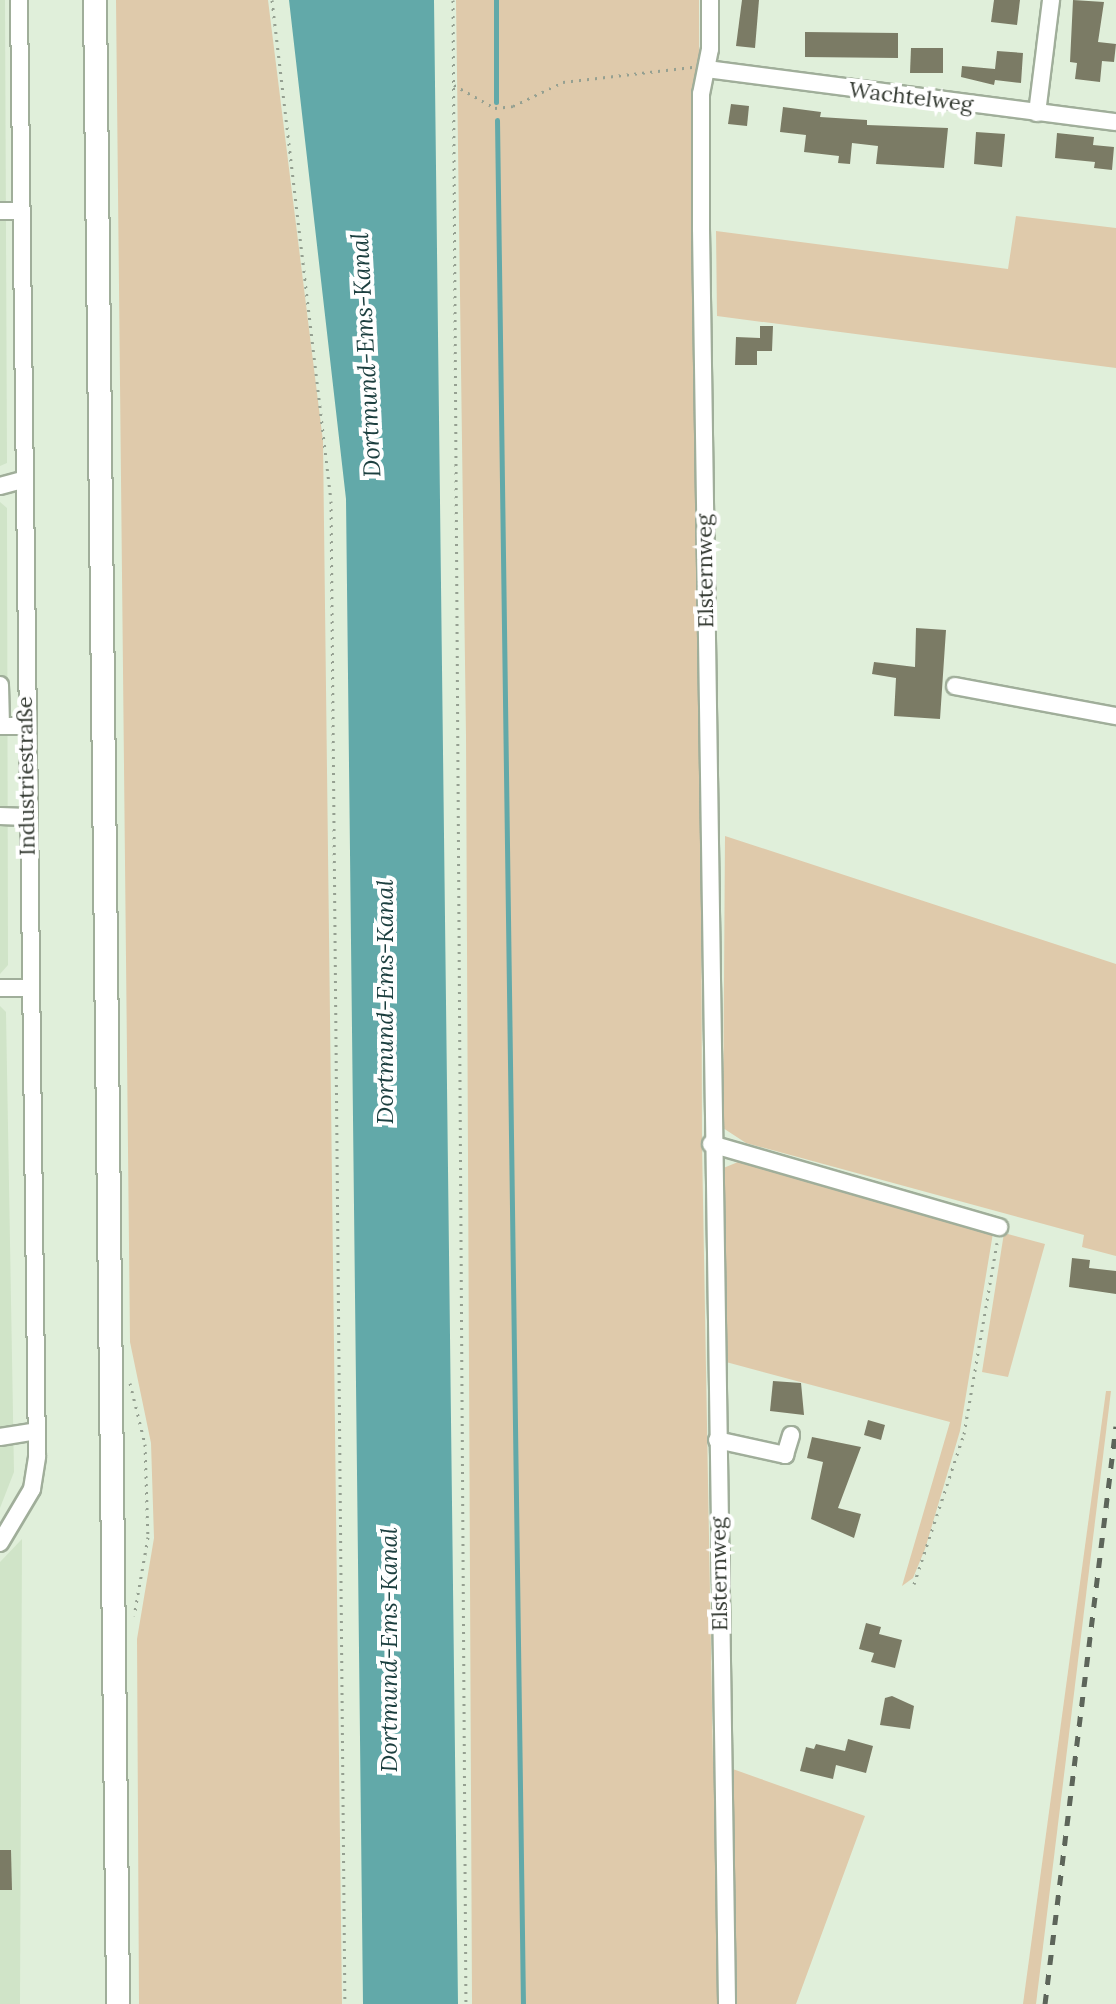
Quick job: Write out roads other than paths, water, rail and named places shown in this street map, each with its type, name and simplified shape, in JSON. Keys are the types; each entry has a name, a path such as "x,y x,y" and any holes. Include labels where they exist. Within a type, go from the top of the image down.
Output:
{"main road":[{"path":"95,0 118,2004"}],"street":[{"name":"Industriestraße","path":"0,1543 32,1489 37,1431 29,988 19,0"},
{"name":"Elsternweg","path":"710,0 707,69 701,94 701,229 711,1144 727,2004"},
{"path":"1037,113 1051,0"},
{"name":"Wachtelweg","path":"707,69 1116,122"},
{"path":"0,211 21,211"},
{"path":"0,486 23,480"},
{"path":"0,685 0,726 26,726"},
{"path":"955,686 1116,716"},
{"path":"0,816 27,817"},
{"path":"0,988 29,988"},
{"path":"711,1144 999,1227"},
{"path":"0,1437 37,1431"},
{"path":"717,1440 785,1455 791,1435"}],"water":[{"name":"Dortmund-Ems-Kanal","path":"289,0 434,0 458,2004 363,2004 346,499"}],"waterway":[{"path":"496,0 496,102"},
{"path":"497,120 523,2004"}],"railway":[{"path":"1045,2004 1116,1426"}]}
